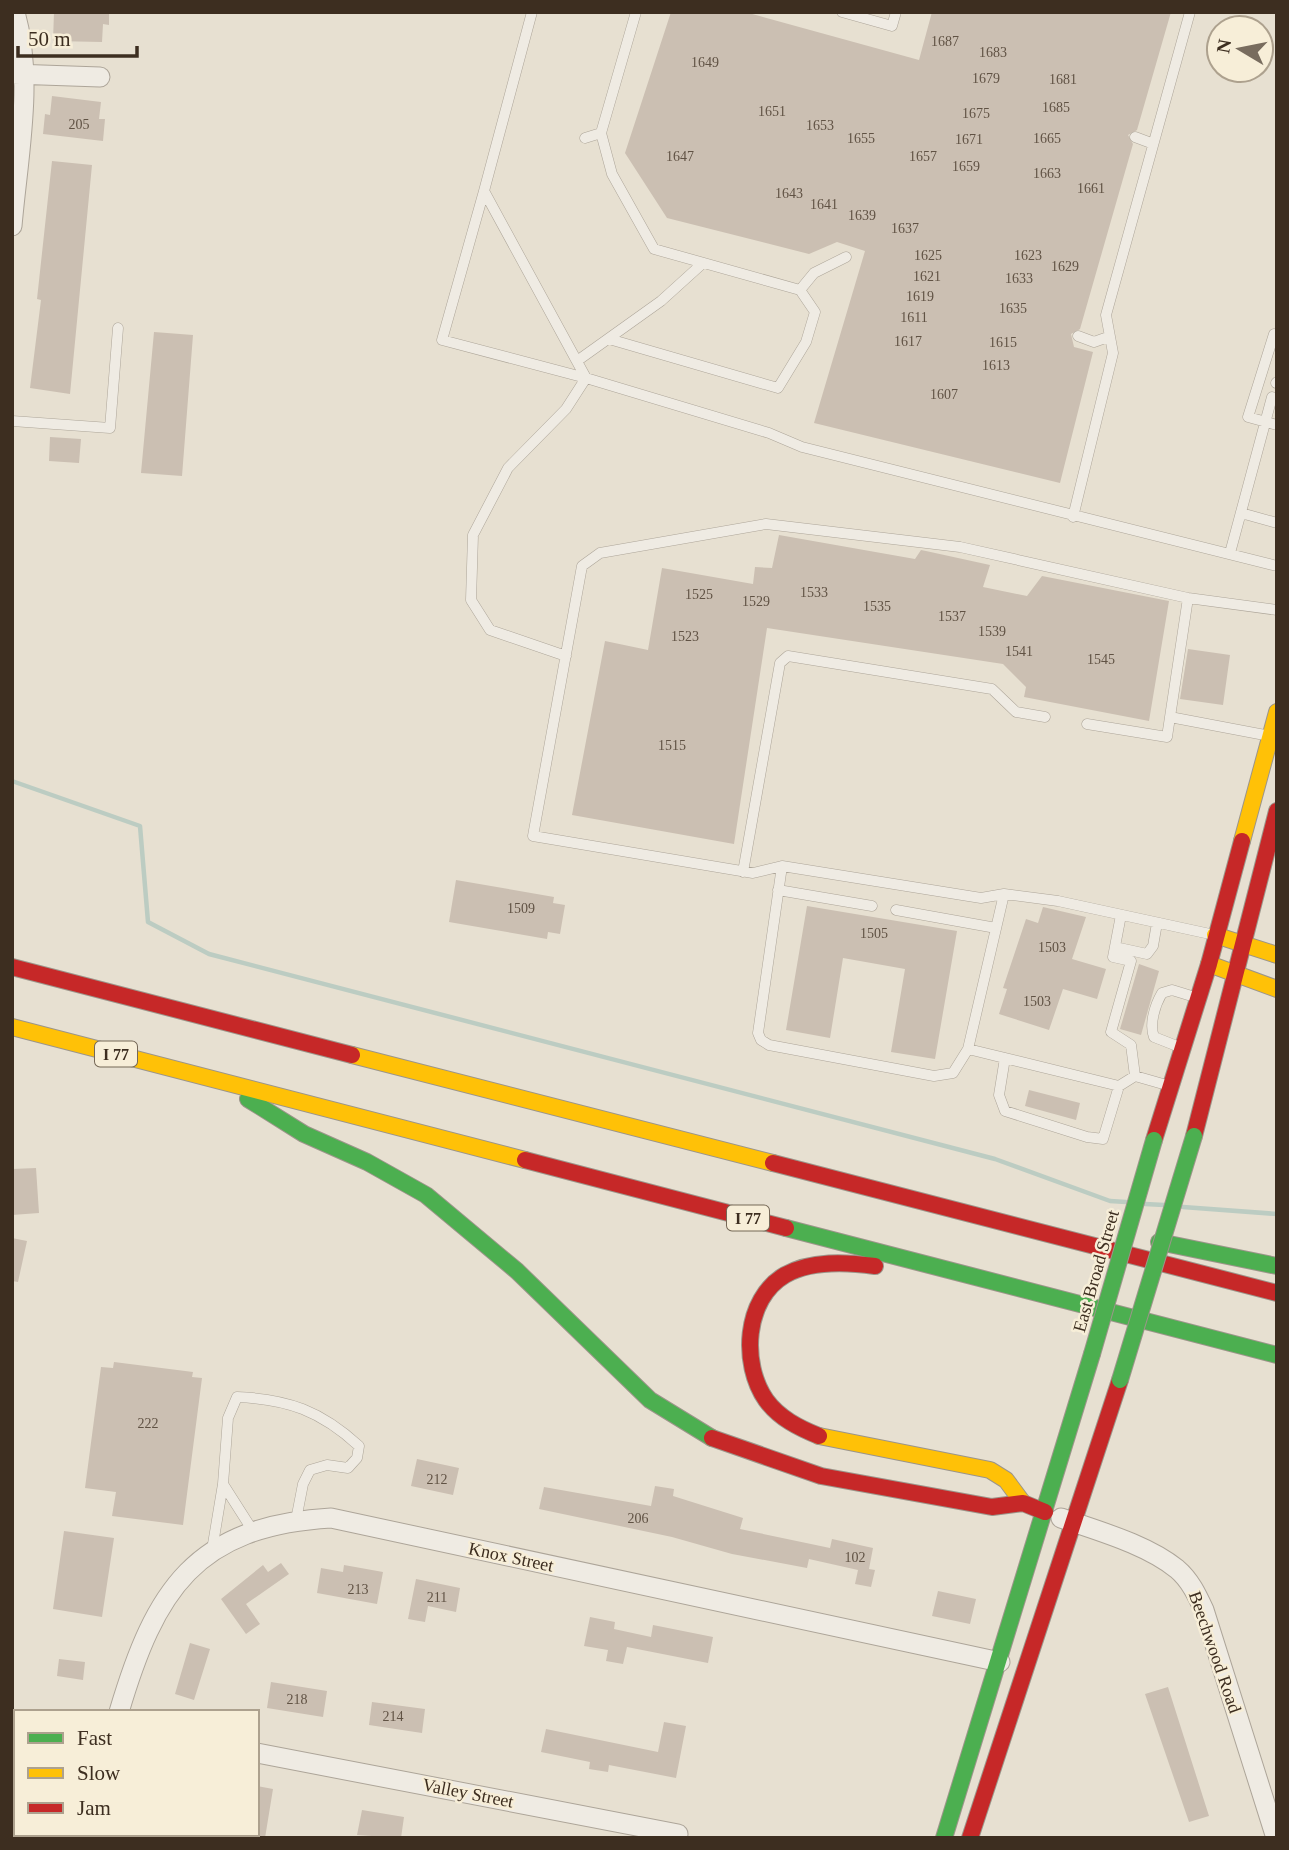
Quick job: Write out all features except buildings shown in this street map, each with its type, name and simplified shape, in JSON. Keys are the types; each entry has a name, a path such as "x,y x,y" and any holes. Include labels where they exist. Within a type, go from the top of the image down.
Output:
{"main road":[{"name":"East Broad Street","path":"944,1838 1000,1662 1154,1140 1209,964 1277,712"},
{"path":"970,1838 1120,1380 1194,1136 1277,811"},
{"path":"1215,935 1277,955"},
{"path":"1209,964 1277,989"},
{"path":"12,967 1277,1293"},
{"name":"I 77","path":"12,1027 1277,1355"},
{"path":"219,1081 304,1133 367,1162 426,1195 517,1270 650,1400 703,1434 763,1458 821,1476 992,1507 1023,1503"},
{"path":"793,1169 1277,1266"},
{"path":"1045,1512 1023,1503 999,1474 800,1429 771,1408 753,1377 748,1342 757,1307 779,1279 811,1266 845,1260 1207,1337"}],"street":[{"path":"12,226 22,37 15,12"},
{"path":"18,75 100,77"},
{"name":"Beechwood Road","path":"1045,1512 1132,1545 1176,1569 1193,1587 1204,1610 1276,1838"},
{"name":"Knox Street","path":"120,1710 132,1666 151,1620 175,1584 212,1552 253,1531 296,1520 331,1518 1000,1662"},
{"name":"Valley Street","path":"259,1753 678,1836"}],"lane":[{"path":"532,12 442,340 586,378 769,433 802,447 1277,566"},
{"path":"609,339 778,388 806,342 815,312 800,290 654,249 612,174 601,133 636,12"},
{"path":"842,12 892,26 896,12"},
{"path":"1073,517 1113,353 1106,315 1151,143 1190,12"},
{"path":"585,138 601,133"},
{"path":"1135,137 1151,143"},
{"path":"484,191 586,378"},
{"path":"800,290 814,273 846,257"},
{"path":"577,361 661,301 703,263"},
{"path":"12,421 110,428 118,328"},
{"path":"1277,335 1273,334 1248,417 1277,425"},
{"path":"1078,336 1094,342 1108,337"},
{"path":"566,656 490,630 471,600 473,535 508,468 566,409 586,378"},
{"path":"1230,553 1272,397"},
{"path":"1241,513 1277,523"},
{"path":"1215,935 1058,901 1004,894 981,898 782,866 752,873 743,872 533,836 582,566 600,553 766,524 960,547 1188,598 1277,610"},
{"path":"1087,724 1167,737 1188,598"},
{"path":"743,872 780,663 789,656 992,689 1016,712 1045,718"},
{"path":"1170,718 1270,736"},
{"path":"782,866 758,1033 761,1040 934,1076 953,1073 968,1049 1004,894"},
{"path":"778,890 872,906"},
{"path":"896,910 996,928"},
{"path":"1121,915 1113,957 1131,961 1111,1032 1131,1045 1135,1076"},
{"path":"1115,947 1147,954 1153,946 1157,923"},
{"path":"1182,1048 1154,1037 1152,1024 1159,998 1162,993 1172,990 1198,998"},
{"path":"968,1049 1119,1086"},
{"path":"1005,1058 999,1095 1005,1111 1087,1137 1103,1139 1119,1086 1135,1076 1171,1086"},
{"path":"212,1552 223,1484 228,1418 237,1397 271,1398 331,1421 359,1446 357,1458 348,1468 327,1465 310,1470 303,1484 296,1520"},
{"path":"223,1484 253,1531"}],"waterway":[{"path":"12,781 140,826 148,922 209,954 995,1159 1110,1201 1126,1202"},
{"path":"1145,1204 1164,1205"},
{"path":"1183,1207 1277,1214"}],"traffic: fast":[{"path":"248,1099 304,1134 367,1162 426,1195 517,1271 650,1400 712,1438"},
{"path":"1120,1380 1194,1136"},
{"path":"1092,1354 1154,1140"},
{"path":"786,1228 1277,1355"},
{"path":"1159,1242 1277,1266"},
{"path":"944,1838 1092,1354"}],"traffic: slow":[{"path":"1242,841 1277,712"},
{"path":"1215,935 1277,955"},
{"path":"1209,964 1277,989"},
{"path":"12,1027 525,1160"},
{"path":"352,1055 773,1163"},
{"path":"819,1436 990,1470 1006,1480 1023,1503"}],"traffic: jam":[{"path":"1194,1136 1277,811"},
{"path":"1154,1140 1209,964 1242,841"},
{"path":"12,967 352,1055"},
{"path":"525,1160 786,1228"},
{"path":"773,1163 1277,1293"},
{"path":"819,1436 783,1417 766,1400 758,1385 750,1351 754,1316 771,1286 795,1270 829,1263 875,1266"},
{"path":"970,1838 1120,1380"},
{"path":"712,1438 821,1476 992,1507 1023,1503 1045,1512"}]}
